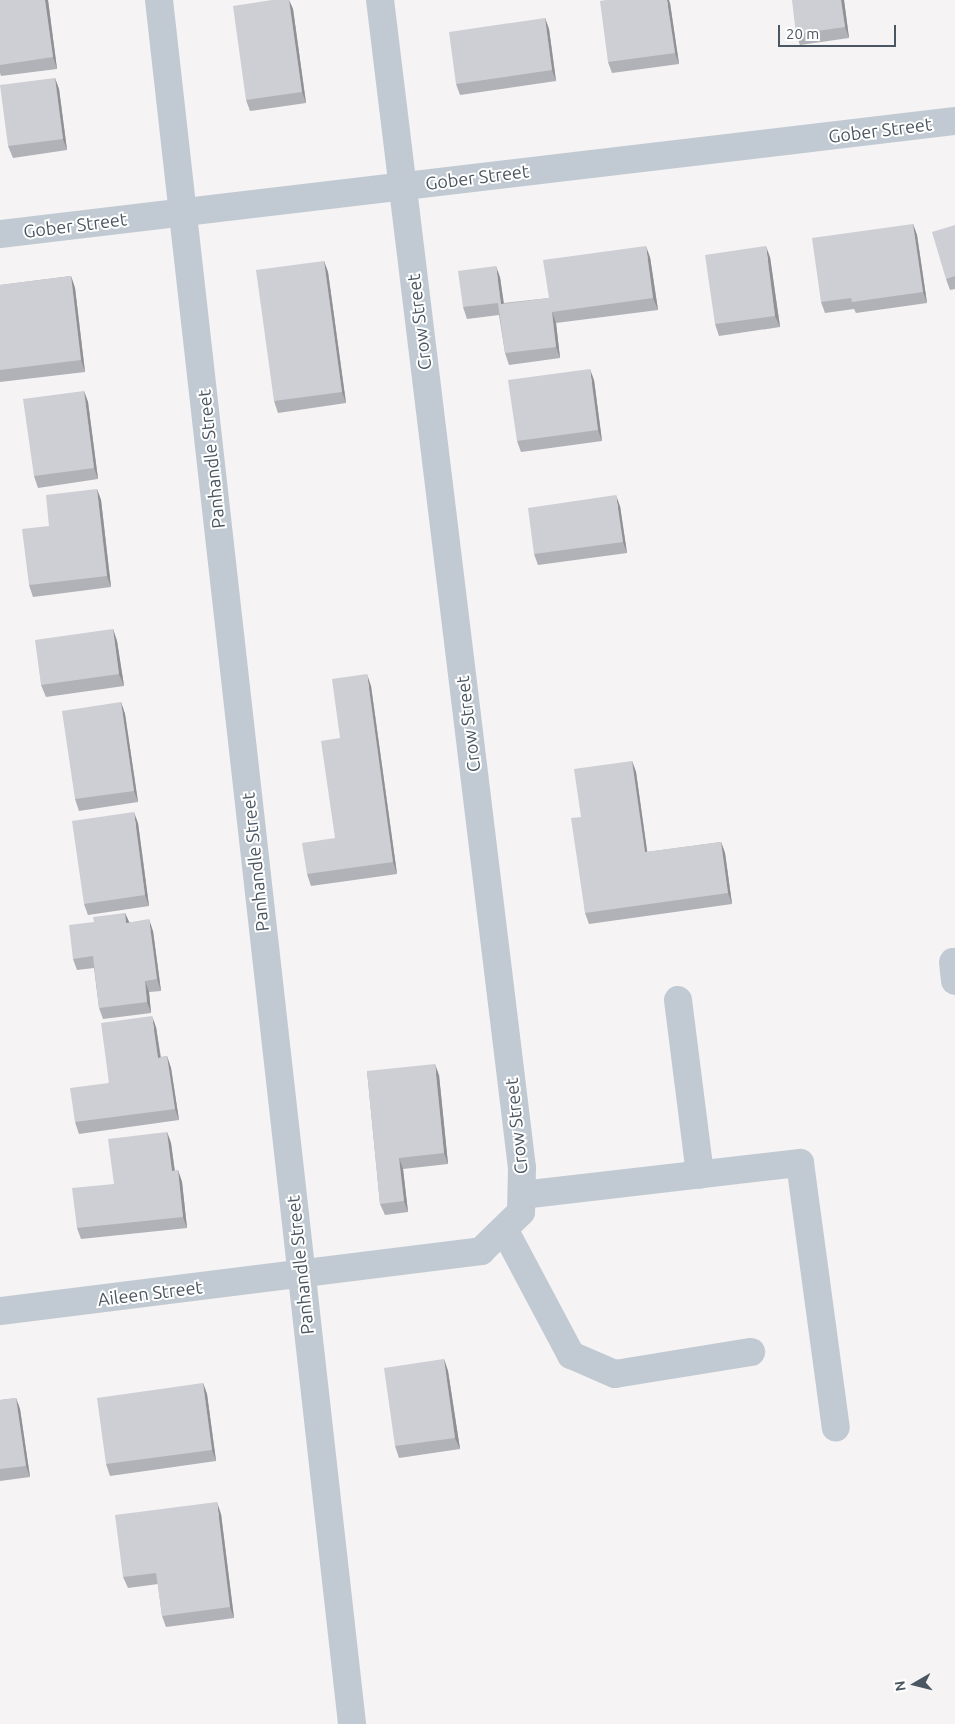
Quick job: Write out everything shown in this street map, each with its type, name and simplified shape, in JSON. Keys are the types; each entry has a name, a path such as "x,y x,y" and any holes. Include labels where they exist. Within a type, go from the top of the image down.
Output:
{"street":[{"name":"Panhandle Street","path":"159,0 352,1724"},
{"name":"Crow Street","path":"301,1275 481,1251 522,1212 522,1168 380,0"},
{"name":"Gober Street","path":"0,234 955,121"},
{"path":"678,1000 700,1175"},
{"path":"522,1195 800,1163 836,1428"},
{"path":"504,1229 570,1355 615,1374 751,1352"},
{"name":"Aileen Street","path":"0,1311 301,1275"}],"building":[{"path":"0,0 45,0 53,57 0,65"},
{"path":"272,0 289,0 302,92 246,100 233,6"},
{"path":"667,0 675,53 608,62 600,1"},
{"path":"792,0 841,0 845,27 796,34"},
{"path":"545,18 552,70 456,84 449,32"},
{"path":"55,78 63,139 8,146 0,85"},
{"path":"913,224 923,292 852,302 851,298 821,302 812,238"},
{"path":"955,225 955,276 946,279 932,232"},
{"path":"646,246 653,298 552,312 556,347 505,353 498,303 463,307 458,271 496,266 501,304 549,298 543,260"},
{"path":"766,246 775,316 715,324 705,255"},
{"path":"324,261 342,392 274,401 256,270"},
{"path":"71,276 81,360 0,370 0,285"},
{"path":"590,369 598,430 517,441 508,380"},
{"path":"84,391 94,468 34,476 23,399"},
{"path":"97,489 107,576 29,585 22,529 49,526 46,495"},
{"path":"616,495 623,542 534,554 528,508"},
{"path":"113,629 119,674 41,685 35,640"},
{"path":"367,674 393,862 307,874 302,843 335,838 321,741 340,738 332,679"},
{"path":"121,702 134,791 75,799 62,711"},
{"path":"632,761 645,852 721,842 728,893 585,913 571,818 581,817 574,769"},
{"path":"134,812 145,895 84,904 72,821"},
{"path":"125,913 126,923 149,919 157,979 145,981 147,1002 99,1008 93,956 73,959 69,925 94,922 93,917"},
{"path":"152,1016 158,1058 167,1056 175,1109 75,1122 70,1088 109,1083 101,1023"},
{"path":"435,1064 444,1153 399,1158 404,1201 380,1204 367,1071"},
{"path":"167,1132 172,1171 178,1170 183,1217 77,1228 72,1188 114,1184 108,1139"},
{"path":"444,1359 455,1438 395,1446 384,1368"},
{"path":"203,1383 212,1450 106,1464 97,1398"},
{"path":"16,1398 26,1466 0,1469 0,1400"},
{"path":"217,1502 230,1607 162,1616 156,1573 123,1577 115,1515"}]}
